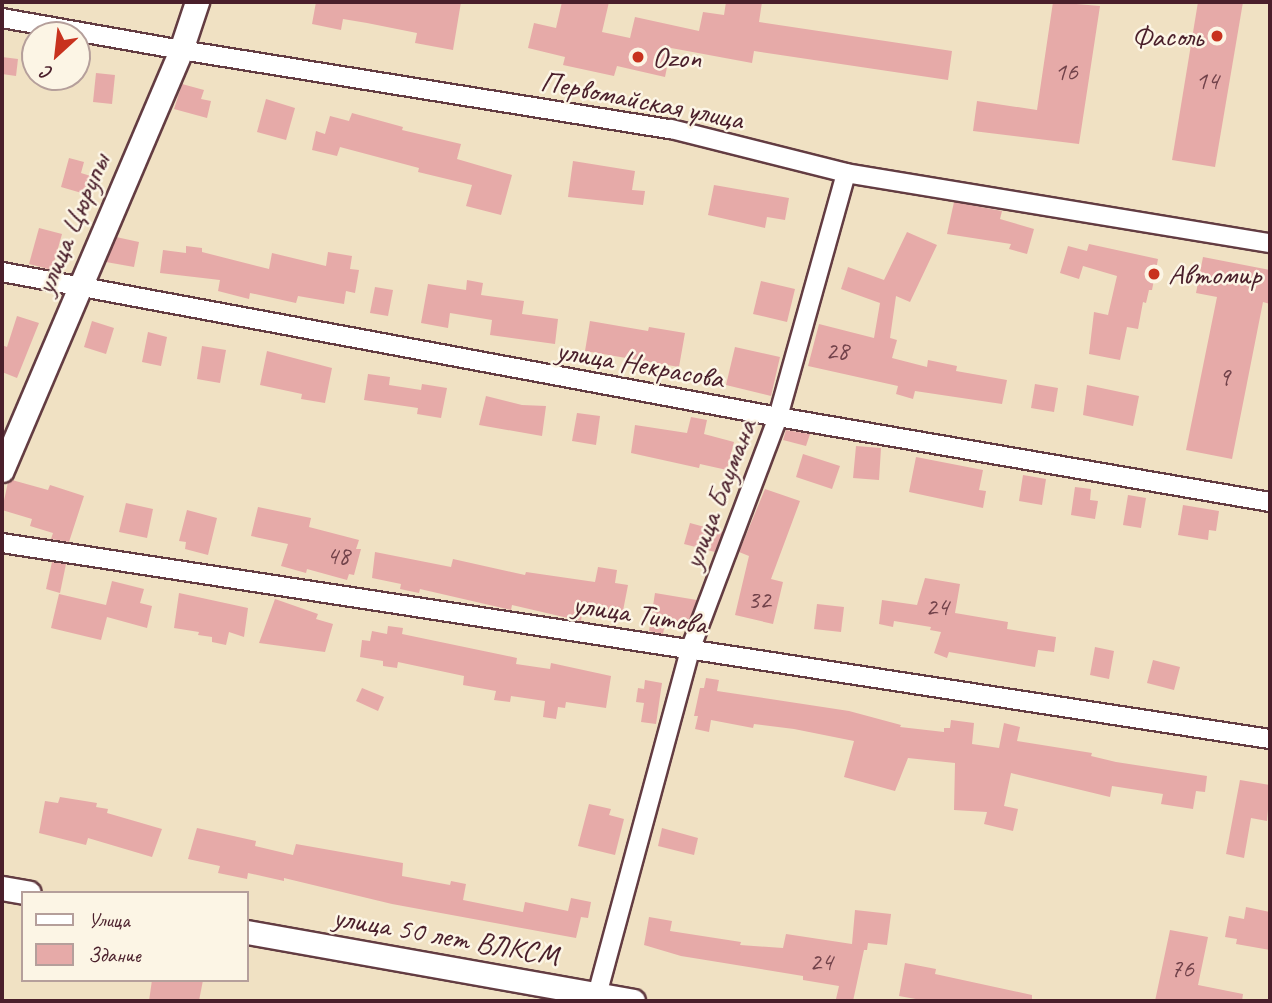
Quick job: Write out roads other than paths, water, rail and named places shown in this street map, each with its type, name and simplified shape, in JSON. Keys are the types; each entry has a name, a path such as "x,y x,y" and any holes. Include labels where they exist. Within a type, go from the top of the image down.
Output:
{"street":[{"name":"улица Цюрупы","path":"2,470 181,50 197,2"},
{"name":"Первомайская улица","path":"2,18 181,50 671,129 846,173 1270,243"},
{"name":"улица Баумана","path":"597,995 690,650 778,417 846,173"},
{"name":"улица Некрасова","path":"2,272 78,289 778,417 1270,502"},
{"name":"улица Титова","path":"2,543 1270,739"},
{"path":"2,888 21,892"},
{"name":"улица 50 лет ВЛКСМ","path":"248,932 633,1001"}],"place":[{"name":"Фасоль","path":"1217,36"},
{"name":"Ozon","path":"638,57"},
{"name":"Автомир","path":"1154,274"}]}
